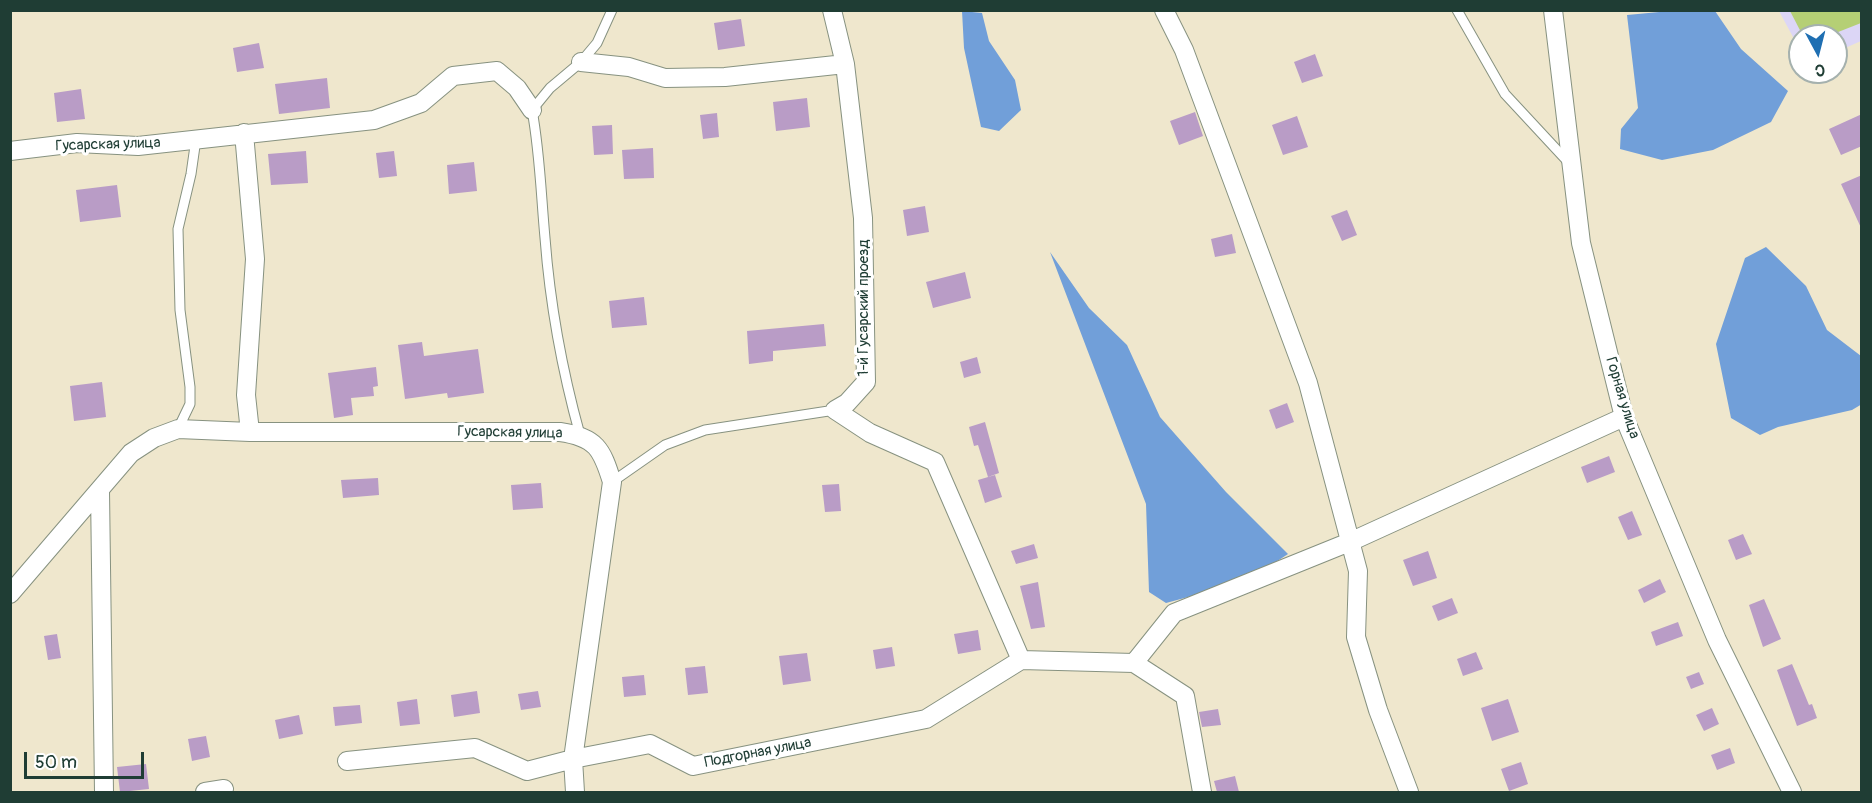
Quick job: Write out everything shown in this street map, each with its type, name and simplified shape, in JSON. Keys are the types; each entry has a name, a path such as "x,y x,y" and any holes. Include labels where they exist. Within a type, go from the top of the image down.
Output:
{"street":[{"name":"1-й Гусарский проезд","path":"832,10 844,64 863,218 866,382 847,403 835,410"},
{"path":"1164,10 1184,50 1308,383 1358,570 1356,637 1378,710 1409,792"},
{"name":"Горная улица","path":"1553,10 1581,243 1624,417 1717,640 1792,792"},
{"path":"581,62 629,67 665,78 725,77 844,64"},
{"name":"Гусарская улица","path":"10,151 76,143 138,146 374,120 422,103 453,76 497,71 516,88 532,111"},
{"path":"244,133 255,259 246,395 250,432"},
{"path":"835,410 870,433 935,462 1021,660 1134,663 1185,696 1202,792"},
{"path":"1134,663 1174,613 1352,541 1624,417"},
{"path":"10,594 131,453 154,438 178,429"},
{"name":"Гусарская улица","path":"178,429 250,432 560,432 580,435 603,451 612,482"},
{"path":"576,792 573,759 612,482"},
{"path":"100,491 104,792"},
{"name":"Подгорная улица","path":"347,761 475,748 527,771 573,759 650,744 693,766 926,718 1021,660"},
{"path":"205,792 224,789"}],"lane":[{"path":"580,435 564,378 550,285 541,157 532,111 550,88 581,62 597,43 612,10"},
{"path":"1457,10 1505,94 1572,165"},
{"path":"178,429 190,404 190,387 180,310 178,229 191,174 195,140"},
{"path":"612,482 665,445 705,430 835,410"}],"shaded area":[{"path":"1779,11 1861,11 1861,41 1848,47 1848,24 1788,24 1788,28"}],"green space":[{"path":"1790,11 1861,11 1861,23 1848,28 1848,24 1797,24"}],"water":[{"path":"962,11 982,13 989,41 1015,80 1021,110 999,131 981,127 964,48"},
{"path":"1670,11 1715,11 1741,49 1788,91 1771,122 1713,150 1662,160 1620,149 1621,129 1638,108 1627,15"},
{"path":"1766,247 1806,286 1827,330 1861,356 1862,404 1852,410 1778,427 1760,435 1731,418 1716,344 1745,258"},
{"path":"1050,252 1089,308 1127,345 1160,417 1226,492 1288,554 1247,581 1166,603 1149,592 1146,504"}],"building":[{"path":"741,19 745,46 718,50 714,23"},
{"path":"259,43 264,68 237,72 233,48"},
{"path":"1315,54 1323,76 1302,83 1294,62"},
{"path":"327,78 330,108 279,114 275,84"},
{"path":"81,89 85,119 57,122 54,93"},
{"path":"807,98 810,127 776,131 773,102"},
{"path":"1195,112 1203,136 1179,145 1170,121"},
{"path":"717,113 719,137 703,139 700,115"},
{"path":"1862,114 1862,146 1841,155 1829,129"},
{"path":"1297,116 1308,147 1283,155 1272,125"},
{"path":"612,125 613,154 594,155 592,126"},
{"path":"653,148 654,178 624,179 622,150"},
{"path":"306,151 308,183 271,185 268,154"},
{"path":"394,151 397,176 379,178 376,153"},
{"path":"474,162 477,191 449,194 447,165"},
{"path":"1862,175 1862,230 1841,184"},
{"path":"117,185 121,217 80,222 76,190"},
{"path":"925,206 929,232 907,236 903,210"},
{"path":"1347,210 1357,235 1342,241 1331,216"},
{"path":"1232,234 1236,253 1215,257 1211,239"},
{"path":"965,272 971,298 933,308 926,282"},
{"path":"644,297 647,325 612,328 609,301"},
{"path":"824,324 826,346 773,351 773,361 749,364 747,331"},
{"path":"422,342 424,356 478,349 484,393 448,398 447,393 405,399 398,345"},
{"path":"977,357 981,373 964,378 960,362"},
{"path":"376,367 378,386 373,387 374,396 351,398 353,415 334,418 328,373"},
{"path":"102,382 106,417 74,421 70,386"},
{"path":"1287,403 1294,422 1276,429 1269,410"},
{"path":"985,422 999,473 988,477 978,445 974,446 969,427"},
{"path":"1609,456 1615,472 1587,483 1581,467"},
{"path":"995,475 1002,497 985,503 978,480"},
{"path":"378,478 379,495 343,498 341,480"},
{"path":"541,483 543,508 513,510 511,485"},
{"path":"839,484 841,511 825,512 822,485"},
{"path":"1632,511 1642,535 1628,540 1618,517"},
{"path":"1743,534 1752,554 1736,560 1728,540"},
{"path":"1034,544 1038,558 1016,564 1011,551"},
{"path":"1428,551 1437,578 1413,586 1403,560"},
{"path":"1660,579 1666,592 1644,603 1638,590"},
{"path":"1038,582 1045,627 1031,629 1020,586"},
{"path":"1452,598 1458,613 1438,621 1432,606"},
{"path":"1764,599 1781,639 1763,647 1749,605"},
{"path":"1678,622 1683,636 1656,646 1651,632"},
{"path":"978,630 981,650 958,654 954,634"},
{"path":"57,634 61,658 48,660 44,636"},
{"path":"892,647 895,666 876,669 873,650"},
{"path":"1476,652 1483,669 1463,676 1457,659"},
{"path":"807,653 811,681 783,685 779,656"},
{"path":"1792,664 1817,718 1797,726 1777,670"},
{"path":"705,666 708,693 688,695 685,668"},
{"path":"1699,672 1704,684 1691,689 1686,677"},
{"path":"644,675 646,695 624,697 622,677"},
{"path":"477,691 480,713 454,717 451,695"},
{"path":"538,691 541,707 521,710 518,694"},
{"path":"417,699 420,724 400,726 397,702"},
{"path":"1508,699 1519,732 1492,741 1481,708"},
{"path":"360,705 362,723 335,726 333,707"},
{"path":"1712,708 1719,724 1704,731 1696,715"},
{"path":"1218,709 1221,725 1202,727 1199,712"},
{"path":"299,715 303,734 279,739 275,720"},
{"path":"206,736 210,757 192,761 188,739"},
{"path":"1730,748 1735,763 1717,770 1711,755"},
{"path":"1521,762 1528,784 1509,791 1501,769"},
{"path":"146,764 149,789 120,792 117,767"},
{"path":"1235,776 1239,792 1217,792 1214,781"}]}
